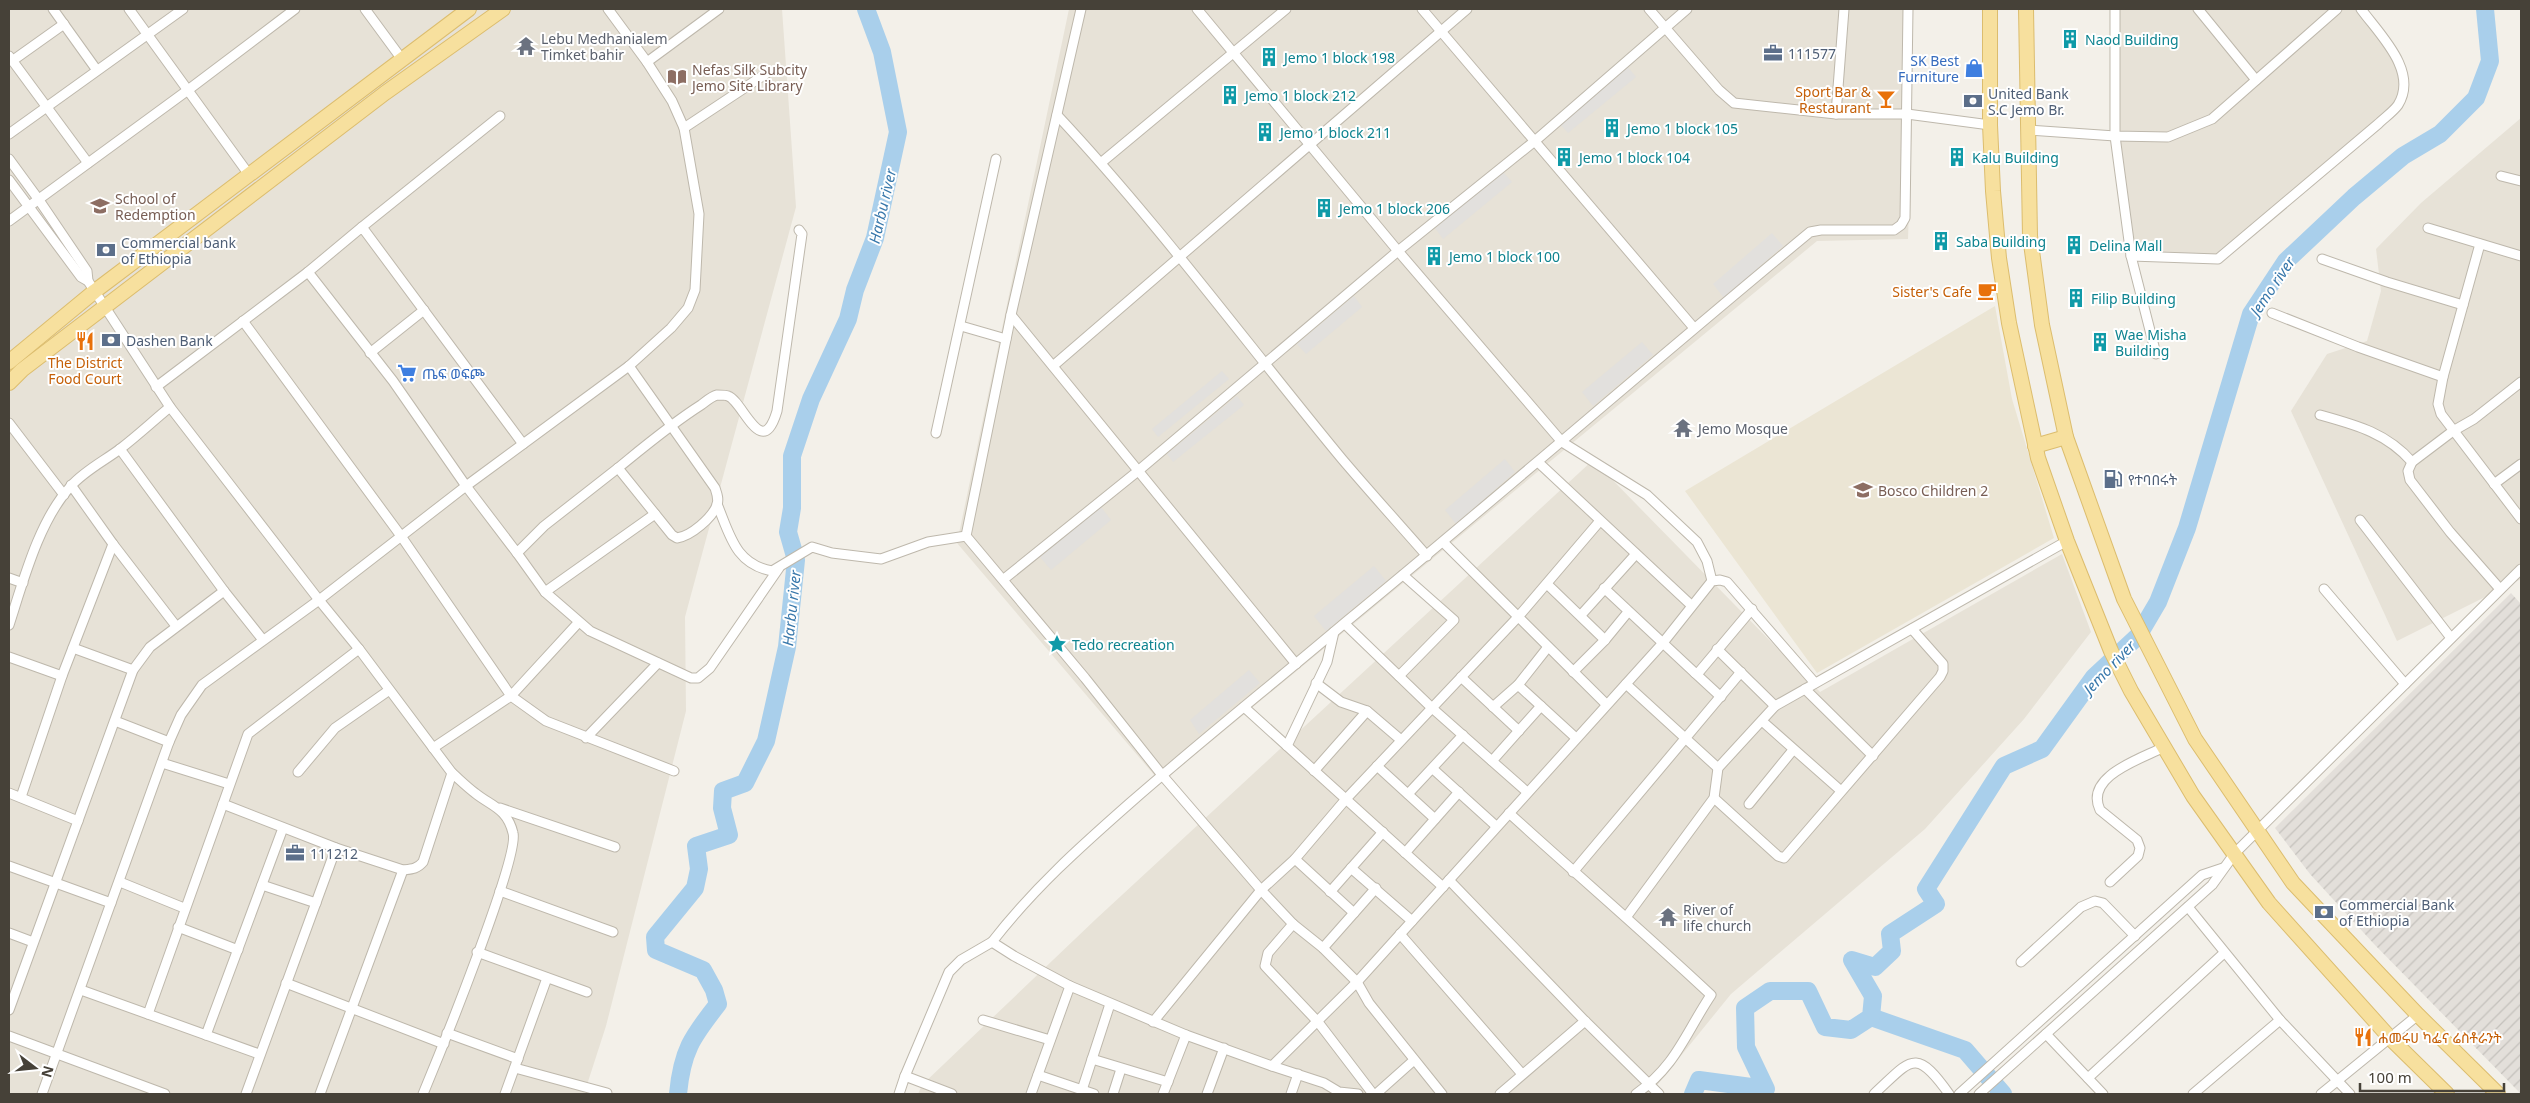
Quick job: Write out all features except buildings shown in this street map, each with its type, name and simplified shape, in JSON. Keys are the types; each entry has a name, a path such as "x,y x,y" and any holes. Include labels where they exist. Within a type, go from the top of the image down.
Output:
{"main road":[{"path":"9,362 91,286 250,176 401,58 469,9"},
{"path":"9,383 105,306 385,93 502,9"},
{"path":"1990,9 1990,125 1999,258 2009,323 2036,446 2066,540 2111,651 2131,691 2192,796 2235,853 2268,902 2391,1039 2447,1094"},
{"path":"2026,9 2030,236 2042,325 2066,437 2124,599 2195,739 2259,830 2293,884 2418,1015 2498,1094"},
{"path":"2036,446 2066,437"}],"street":[{"path":"53,9 96,69"},
{"path":"129,9 250,176"},
{"path":"9,134 96,69 183,9"},
{"path":"9,221 188,90 292,9"},
{"path":"365,9 401,58"},
{"path":"42,1094 169,742 181,714 202,685 319,600 466,486 629,366 671,328 688,308 695,290 699,214 684,128 672,101 647,62 608,9"},
{"path":"647,62 719,9"},
{"path":"966,536 1011,315 1081,9"},
{"path":"1197,9 1398,251 1562,442 1647,495 1697,542 1707,561 1712,581"},
{"path":"1102,162 1286,9"},
{"path":"1422,9 1536,140 1694,328"},
{"path":"1053,366 1309,143 1467,9"},
{"path":"1648,9 1719,90 1734,103 1836,114 1907,114 1990,125"},
{"path":"1004,579 1138,470 1398,251 1536,140 1688,9"},
{"path":"1836,114 1844,9"},
{"path":"898,1094 949,972 961,960 992,942 1010,918 1053,871 1162,775 1539,463 1694,328 1810,232 1821,230 1894,230 1901,225 1905,218 1908,9"},
{"path":"2115,9 2115,136 2131,256 2156,354"},
{"path":"2198,9 2256,80"},
{"path":"2028,130 2115,136 2168,137 2190,129 2212,119 2337,9"},
{"path":"2131,256 2218,259 2378,124 2398,104 2403,90 2402,68 2361,9"},
{"path":"64,24 10,58 88,164"},
{"path":"684,128 768,73"},
{"path":"1057,115 1102,162 1180,256 1343,460 1427,556"},
{"path":"156,387 308,272 500,116"},
{"path":"9,159 87,272 91,286"},
{"path":"936,434 996,159"},
{"path":"2501,176 2521,181"},
{"path":"9,180 81,277 91,286 170,407 359,649 388,691 452,773 476,795 500,808 615,847"},
{"path":"362,227 522,444"},
{"path":"2428,228 2521,256"},
{"path":"516,553 544,526 670,424 716,395 728,396 737,403 751,425 762,430 770,428 773,424 802,234 799,230"},
{"path":"2480,244 2443,377 2438,404 2441,414 2521,519"},
{"path":"2322,259 2463,305"},
{"path":"308,272 370,352 545,592 578,623 590,631 691,678 703,676 779,568 805,549 818,547 832,553 881,559 928,542 966,536"},
{"path":"370,352 424,310"},
{"path":"2272,312 2358,347 2443,377"},
{"path":"1011,315 1296,664"},
{"path":"243,321 401,536 511,696 546,721 674,771"},
{"path":"961,326 1006,339"},
{"path":"629,366 716,488 717,504 738,552 746,561 763,569 772,571 779,568"},
{"path":"2500,589 2450,532 2410,480 2408,471 2412,462 2454,431 2474,419 2521,382"},
{"path":"9,626 23,583 48,520 71,485 120,449 170,407"},
{"path":"2320,414 2355,424 2388,439 2399,447 2412,462"},
{"path":"9,423 64,495"},
{"path":"120,449 224,591 263,640"},
{"path":"1539,463 1691,606"},
{"path":"2494,484 2521,464"},
{"path":"618,468 677,538 684,537 710,516 717,504"},
{"path":"71,485 113,544 176,626"},
{"path":"545,592 655,514"},
{"path":"2360,520 2451,638"},
{"path":"1153,1022 1261,890 1295,859 1346,799 1518,617 1600,522"},
{"path":"966,536 1004,579 1162,775 1261,890 1293,924 1323,948 1357,982 1369,1003 1413,1061 1442,1094"},
{"path":"1627,916 1714,798 1718,768 1775,706 2066,540"},
{"path":"1443,542 1606,704"},
{"path":"21,797 62,676 113,544"},
{"path":"1581,615 1636,554"},
{"path":"1979,1094 2212,885 2235,853 2500,589 2519,574"},
{"path":"1399,676 1454,620 1403,575"},
{"path":"9,578 23,583"},
{"path":"1272,1066 1357,982 1446,884 1496,826 1662,644 1712,581 1720,580 1727,582 1815,684"},
{"path":"1547,584 1605,640"},
{"path":"1604,588 1721,697"},
{"path":"2324,589 2405,684"},
{"path":"9,1010 54,882 133,670 150,647 224,591"},
{"path":"1695,673 1752,609"},
{"path":"1573,672 1605,640 1628,612"},
{"path":"433,748 511,696 578,623"},
{"path":"1345,624 1432,708 1527,792"},
{"path":"1714,798 1778,856 1784,858 1943,671 1942,664 1912,629"},
{"path":"1287,746 1327,662 1334,632"},
{"path":"1493,707 1518,685 1548,647"},
{"path":"73,648 133,670"},
{"path":"148,1014 184,908 248,734 359,649"},
{"path":"1717,649 1775,706"},
{"path":"9,657 62,676"},
{"path":"586,738 658,663"},
{"path":"1573,872 1742,672"},
{"path":"1461,678 1519,731"},
{"path":"1316,683 1341,702 1367,711 1401,740"},
{"path":"1626,684 1718,768"},
{"path":"1518,685 1576,738"},
{"path":"1805,689 1872,756"},
{"path":"298,772 335,728 388,691"},
{"path":"1492,761 1541,706"},
{"path":"1244,708 1405,853 1446,884 1659,1094"},
{"path":"1314,771 1367,711"},
{"path":"115,721 169,742"},
{"path":"1762,721 1840,790"},
{"path":"1408,794 1464,735"},
{"path":"2110,882 2138,856 2140,848 2137,840 2100,810 2097,803 2098,790 2109,775 2164,747"},
{"path":"1749,804 1793,750"},
{"path":"162,763 229,784"},
{"path":"1377,766 1435,819"},
{"path":"1433,769 1496,826"},
{"path":"223,804 336,848 403,870 418,868 423,862 452,773"},
{"path":"1405,853 1459,792"},
{"path":"9,793 78,821"},
{"path":"424,1094 500,891 514,843 513,832 500,808"},
{"path":"1509,813 1573,872 1627,916 1711,994 1680,1049 1650,1084 1636,1094"},
{"path":"206,1035 283,828"},
{"path":"1330,892 1383,832"},
{"path":"246,1094 259,1054 336,848"},
{"path":"1295,859 1354,913"},
{"path":"9,866 111,903"},
{"path":"1352,868 1412,921"},
{"path":"1959,1094 2202,875 2223,868"},
{"path":"320,1094 403,870"},
{"path":"120,882 184,908"},
{"path":"262,885 316,903"},
{"path":"1323,948 1376,888"},
{"path":"500,891 613,932"},
{"path":"2021,962 2081,907 2095,901 2102,903 2135,936"},
{"path":"2188,907 2280,1020 2350,1094"},
{"path":"1293,924 1268,953 1265,966 1318,1022 1374,1094 1413,1061"},
{"path":"178,928 238,950"},
{"path":"9,933 33,942"},
{"path":"1400,934 1522,1074"},
{"path":"992,942 1070,986 1153,1022 1324,1083 1339,1093 1358,1094"},
{"path":"477,952 586,992"},
{"path":"2088,1078 2224,953"},
{"path":"505,1094 546,978"},
{"path":"286,983 444,1044"},
{"path":"1031,1094 1070,986"},
{"path":"81,990 259,1054"},
{"path":"1082,1090 1110,1004"},
{"path":"2321,1094 2391,1039 2418,1015"},
{"path":"983,1020 1050,1040"},
{"path":"2193,1094 2280,1020"},
{"path":"1500,1094 1585,1021"},
{"path":"447,1033 517,1064 607,1093"},
{"path":"2046,1034 2103,1094"},
{"path":"1163,1094 1186,1035"},
{"path":"9,1036 165,1094"},
{"path":"1207,1094 1224,1048"},
{"path":"1092,1059 1168,1082"},
{"path":"1874,1094 1907,1064 1921,1063 1933,1071 1949,1094"},
{"path":"1113,1094 1122,1068"},
{"path":"1291,1094 1298,1074"},
{"path":"1038,1075 1094,1094"},
{"path":"905,1076 949,1094"},
{"path":"137,1094 140,1085"}],"shaded area":[{"path":"9,9 782,9 796,207 685,617 686,711 606,1026 584,1094 9,1094"},
{"path":"1069,9 1910,9 1912,113 1908,239 1817,241 1161,783 957,543"},
{"path":"2116,9 2357,9 2400,64 2402,96 2377,128 2215,258 2128,249 2116,138"},
{"path":"1627,66 1636,77 1568,133 1559,123"},
{"path":"2521,118 2521,579 2397,641 2291,411 2327,354 2367,341 2381,291 2376,249 2421,203"},
{"path":"1503,172 1512,182 1443,239 1435,228"},
{"path":"1772,233 1783,246 1724,298 1713,284"},
{"path":"1354,296 1362,307 1306,354 1297,344"},
{"name":"Bosco Children 2","path":"1995,306 2012,399 2054,538 1817,673 1685,491"},
{"path":"1642,342 1653,355 1593,406 1582,392"},
{"path":"1222,371 1229,379 1158,437 1152,429"},
{"path":"1237,396 1244,405 1173,462 1167,454"},
{"path":"1505,459 1515,472 1456,524 1445,510"},
{"path":"1593,460 1820,692 2062,554 2091,632 2024,719 1925,829 1731,994 1650,1094 918,1094 922,1085 1096,919"},
{"path":"1101,507 1111,520 1051,570 1040,557"},
{"path":"1374,566 1386,581 1326,631 1314,616"},
{"path":"2511,593 2521,604 2521,1094 2374,944 2310,874 2275,828"},
{"path":"1249,670 1260,683 1199,734 1190,720"}],"waterway":[{"name":"Harbu river","path":"678,1094 682,1066 690,1045 701,1026 718,1004 714,990 703,970 656,950 655,937 695,888 699,869 696,846 729,835 722,808 723,791 745,783 766,741 787,647 796,560 788,532 792,508 792,456 811,399 848,319 855,290 875,238 898,132 882,52 866,9"},
{"name":"Jemo river","path":"1693,1094 1699,1080 1766,1089 1746,1047 1745,1008 1770,991 1808,991 1825,1027 1851,1030 1871,1017 1873,996 1852,960 1875,967 1892,951 1890,934 1936,904 1926,889 2004,766 2042,749 2094,677 2138,636 2158,602 2187,528 2251,314 2286,261 2354,197 2403,156 2440,134 2476,98 2490,61 2485,9"},
{"path":"1871,1017 1965,1050 2003,1094"}],"place":[{"name":"Naod Building","path":"2070,39"},
{"name":"Lebu Medhanialem Timket bahir","path":"526,46"},
{"name":"111577","path":"1773,53"},
{"name":"Jemo 1 block 198","path":"1269,57"},
{"name":"SK Best Furniture","path":"1974,68"},
{"name":"Nefas Silk Subcity Jemo Site Library","path":"677,77"},
{"name":"Jemo 1 block 212","path":"1230,95"},
{"name":"Sport Bar & Restaurant","path":"1886,99"},
{"name":"United Bank S.C Jemo Br.","path":"1973,101"},
{"name":"Jemo 1 block 105","path":"1612,128"},
{"name":"Jemo 1 block 211","path":"1265,132"},
{"name":"Jemo 1 block 104","path":"1564,157"},
{"name":"Kalu Building","path":"1957,157"},
{"name":"School of Redemption","path":"100,206"},
{"name":"Jemo 1 block 206","path":"1324,208"},
{"name":"Saba Building","path":"1941,241"},
{"name":"Delina Mall","path":"2074,245"},
{"name":"Commercial bank of Ethiopia","path":"106,250"},
{"name":"Jemo 1 block 100","path":"1434,256"},
{"name":"Sister's Cafe","path":"1987,291"},
{"name":"Filip Building","path":"2076,298"},
{"name":"Dashen Bank","path":"111,340"},
{"name":"The District Food Court","path":"85,341"},
{"name":"Wae Misha Building","path":"2100,342"},
{"name":"ጤፍ ወፍጮ","path":"407,373"},
{"name":"Jemo Mosque","path":"1683,428"},
{"name":"የተባበሩት","path":"2113,479"},
{"name":"Bosco Children 2","path":"1863,490"},
{"name":"Tedo recreation","path":"1057,644"},
{"name":"111212","path":"295,853"},
{"name":"Commercial Bank of Ethiopia","path":"2324,912"},
{"name":"River of life church","path":"1668,917"},
{"name":"ሐመሩሀ ካፌና ሬስቶራንት","path":"2363,1037"}]}
